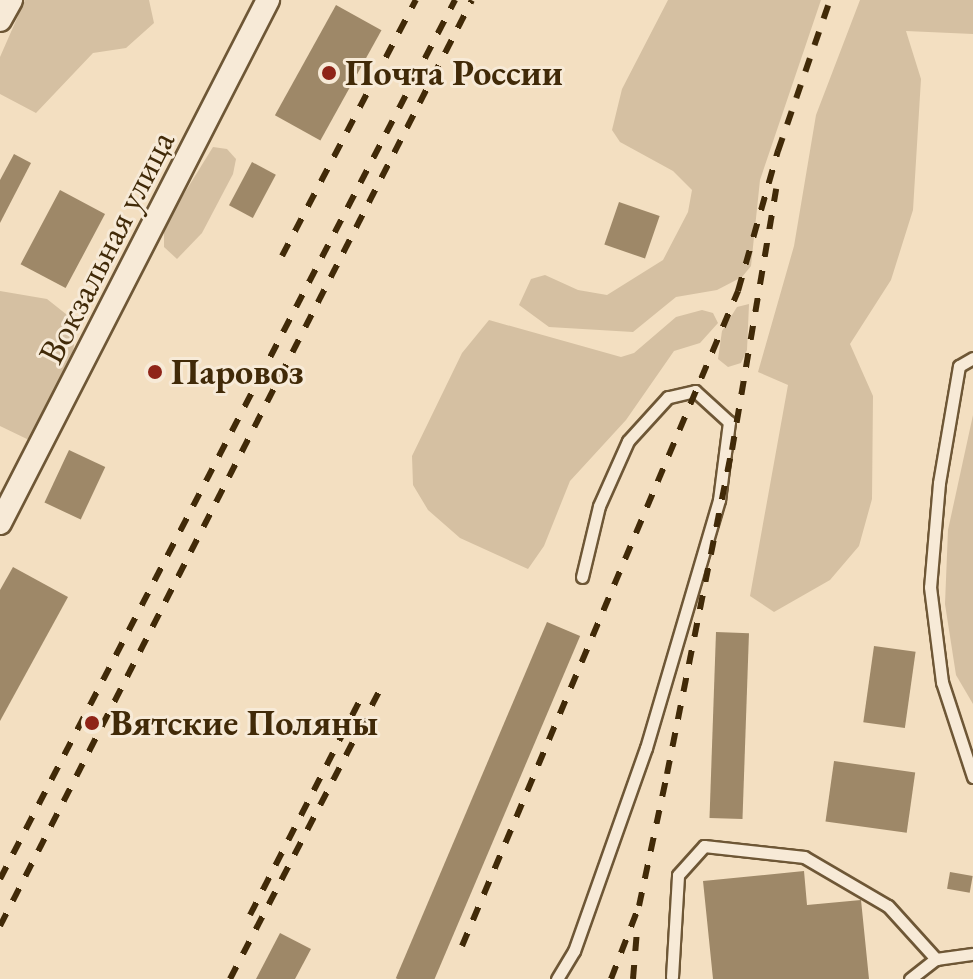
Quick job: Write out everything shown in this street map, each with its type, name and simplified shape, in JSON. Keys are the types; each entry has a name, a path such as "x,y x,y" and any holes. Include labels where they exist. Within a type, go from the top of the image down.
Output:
{"street":[{"path":"0,20 11,0"},
{"name":"Вокзальная улица","path":"0,523 268,0"}],"lane":[{"path":"973,358 959,366 939,483 930,587 942,682 973,777"},
{"path":"557,979 574,951 646,748 719,500 729,422 695,391 668,397 628,441 599,506 582,577"},
{"path":"672,977 678,875 704,846 804,857 888,906 936,959"},
{"path":"910,979 936,959 973,954"}],"shaded area":[{"path":"25,0 149,0 154,23 126,48 93,53 36,113 0,94 0,57"},
{"path":"668,0 821,0 760,180 751,266 742,277 717,290 676,297 633,332 549,327 519,305 531,279 545,275 578,290 607,295 663,260 688,212 692,190 673,171 620,142 612,130 622,89"},
{"path":"860,0 973,0 973,34 906,31 921,79 913,210 891,280 850,344 873,396 872,499 859,546 830,580 774,612 750,596 788,385 758,372 794,246 816,115"},
{"path":"213,147 227,149 236,159 233,174 202,233 177,259 164,247 164,226"},
{"path":"0,291 47,299 76,322 73,355 63,372 46,432 29,440 0,426"},
{"path":"749,304 747,350 741,363 728,367 718,359 722,331 737,307"},
{"path":"702,310 713,313 718,323 700,343 674,351 626,420 570,481 544,546 528,569 460,538 428,510 413,485 412,456 462,353 489,320 621,357 634,353 676,317"},
{"path":"973,415 973,704 956,675 945,604 948,530"}],"building":[{"name":"Почта России","path":"336,5 381,30 320,140 275,115"},
{"path":"14,154 31,163 0,223 0,180"},
{"path":"252,162 276,175 253,218 229,205"},
{"path":"60,190 105,214 66,288 21,264"},
{"path":"619,202 660,216 645,259 604,245"},
{"path":"69,450 105,467 81,519 44,503"},
{"name":"Вятские Поляны","path":"13,567 68,597 0,721 0,590"},
{"path":"547,622 580,636 435,979 396,978"},
{"path":"716,632 749,633 742,819 710,818"},
{"path":"874,646 916,652 905,728 863,722"},
{"path":"834,761 915,772 907,833 826,821"},
{"path":"804,871 807,905 861,900 869,979 713,979 703,881"},
{"path":"950,872 973,876 970,893 947,889"},
{"path":"280,933 311,949 295,979 256,979"}],"railway":[{"path":"282,256 416,0"},
{"path":"0,879 455,0"},
{"path":"0,926 472,0"},
{"path":"462,946 738,291 778,151 830,0"},
{"path":"611,979 639,906 667,774 732,450 776,189"},
{"path":"230,979 379,691"},
{"path":"250,915 364,692"},
{"path":"633,979 637,930"}],"place":[{"name":"Почта России","path":"329,73"},
{"name":"Паровоз","path":"155,372"},
{"name":"Вятские Поляны","path":"92,723"}]}
